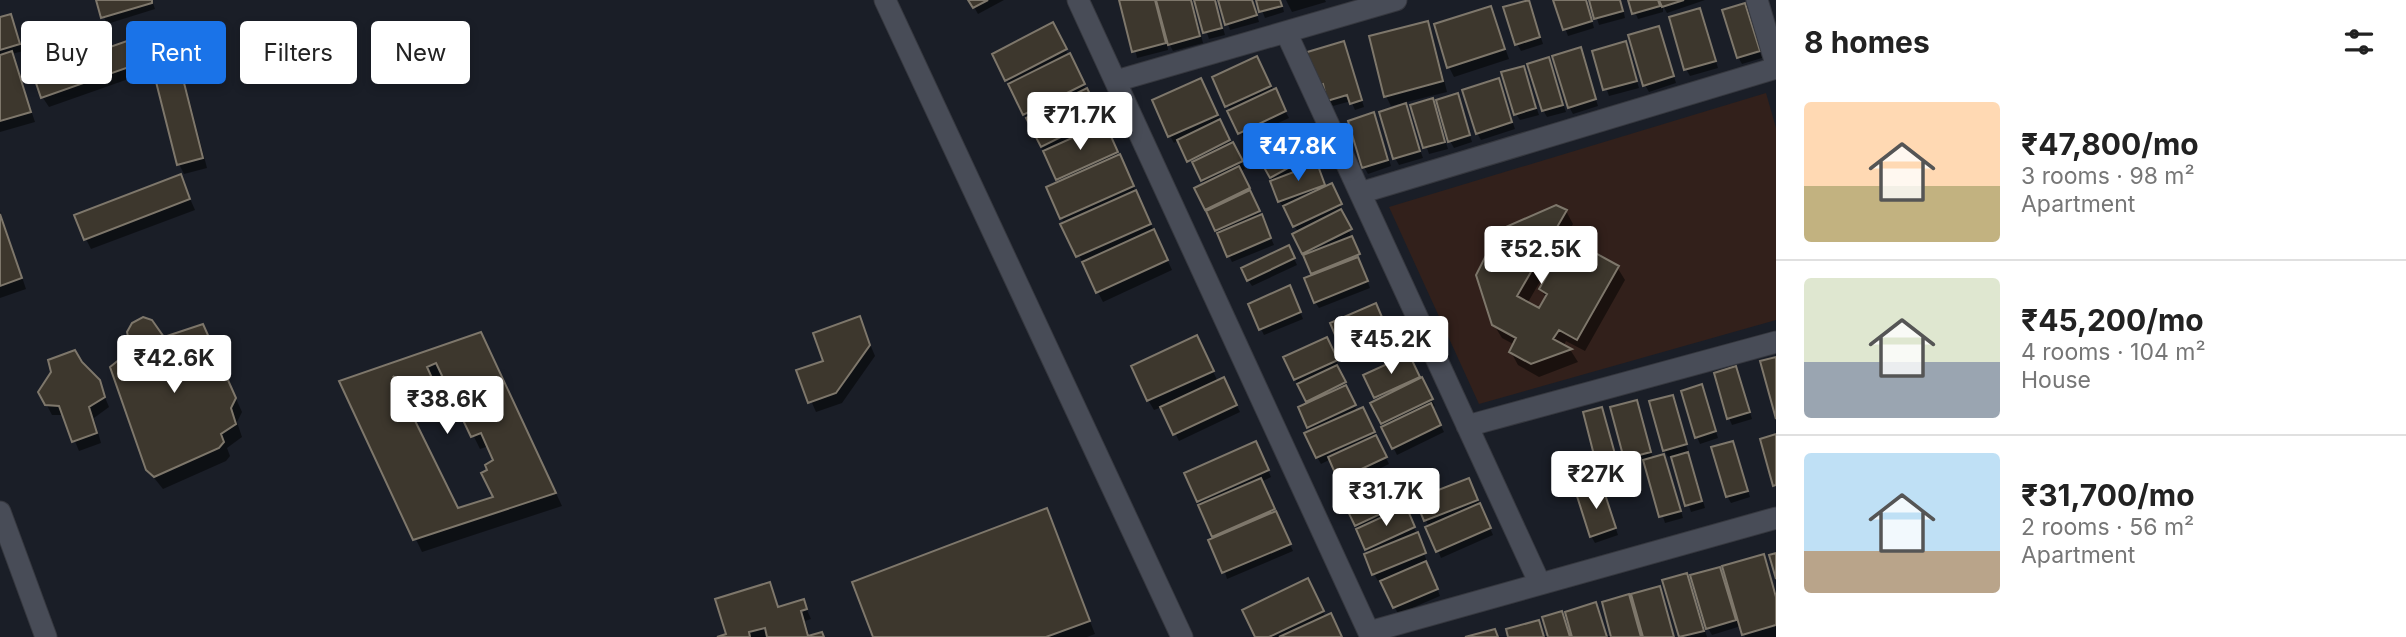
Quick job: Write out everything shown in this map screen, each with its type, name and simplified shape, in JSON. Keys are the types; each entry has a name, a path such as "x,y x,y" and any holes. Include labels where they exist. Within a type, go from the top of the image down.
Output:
{"street":[{"path":"886,0 1182,637"},
{"path":"1078,0 1370,635 1776,517"},
{"path":"1115,81 1396,0"},
{"path":"1360,193 1776,66 1757,0"},
{"path":"1286,32 1540,584"},
{"path":"1467,426 1776,342"},
{"path":"0,512 46,637"}],"shaded area":[{"path":"1766,93 1776,128 1776,320 1479,404 1389,207"}],"building":[{"path":"96,0 152,0 152,3 101,18"},
{"path":"968,0 988,0 973,8"},
{"path":"1119,0 1155,0 1166,43 1132,52"},
{"path":"1156,0 1191,0 1200,36 1168,45"},
{"path":"1194,0 1215,0 1222,28 1203,33"},
{"path":"1218,0 1252,0 1257,15 1225,25"},
{"path":"1256,0 1280,0 1282,6 1259,12"},
{"path":"1529,0 1540,37 1515,45 1503,7"},
{"path":"1553,0 1586,0 1592,21 1563,30"},
{"path":"1589,0 1620,0 1623,11 1594,19"},
{"path":"1628,0 1658,0 1660,6 1632,14"},
{"path":"1659,0 1684,0 1662,7"},
{"path":"1745,3 1760,51 1737,58 1722,10"},
{"path":"1491,6 1505,49 1447,68 1434,24"},
{"path":"1700,8 1716,61 1684,70 1669,17"},
{"path":"11,14 20,44 0,50 0,17"},
{"path":"1428,21 1443,81 1384,97 1369,36"},
{"path":"1053,22 1067,49 1005,81 992,54"},
{"path":"1659,26 1674,76 1643,86 1628,35"},
{"path":"126,41 126,68 112,73 112,46"},
{"path":"1344,41 1362,100 1350,104 1347,95 1327,101 1323,84 1315,87 1304,53"},
{"path":"1626,41 1637,81 1603,90 1592,51"},
{"path":"1581,47 1596,99 1568,108 1552,56"},
{"path":"12,51 31,112 0,121 0,55"},
{"path":"1070,53 1085,84 1023,115 1008,84"},
{"path":"1257,56 1271,86 1225,107 1212,77"},
{"path":"1549,57 1563,105 1542,111 1527,64"},
{"path":"1524,66 1536,108 1514,115 1501,72"},
{"path":"1201,78 1218,115 1168,137 1152,100"},
{"path":"1499,78 1512,122 1476,134 1462,90"},
{"path":"36,84 81,84 41,98"},
{"path":"157,84 184,84 203,158 177,165"},
{"path":"1087,88 1101,117 1041,147 1026,118"},
{"path":"1276,88 1286,111 1238,134 1227,111"},
{"path":"1458,93 1470,135 1448,142 1436,100"},
{"path":"1433,98 1445,142 1423,148 1410,105"},
{"path":"1406,103 1420,151 1393,159 1379,112"},
{"path":"1374,112 1388,160 1362,168 1348,121"},
{"path":"1220,119 1230,140 1187,162 1177,140"},
{"path":"1105,123 1118,152 1056,180 1043,151"},
{"path":"1302,130 1315,153 1270,178 1257,155"},
{"path":"1233,142 1243,161 1201,181 1192,162"},
{"path":"1120,154 1134,186 1060,219 1046,187"},
{"path":"1317,163 1325,185 1278,202 1270,181"},
{"path":"1239,166 1250,188 1205,210 1194,188"},
{"path":"181,174 190,199 84,240 74,215"},
{"path":"1332,183 1342,204 1293,227 1283,206"},
{"path":"1136,190 1151,224 1076,257 1060,224"},
{"path":"1250,190 1260,211 1215,231 1206,211"},
{"path":"1556,205 1567,210 1517,296 1539,308 1547,294 1539,289 1568,238 1619,266 1577,340 1559,330 1553,339 1572,349 1531,364 1509,352 1516,338 1492,325 1476,275 1499,230"},
{"path":"1341,209 1352,229 1302,254 1292,234"},
{"path":"0,214 22,278 0,286"},
{"path":"1262,214 1271,238 1227,257 1217,233"},
{"path":"1154,229 1168,260 1096,293 1082,262"},
{"path":"1352,236 1360,254 1311,274 1303,255"},
{"path":"1289,245 1295,258 1247,281 1241,268"},
{"path":"1358,257 1368,281 1314,303 1304,278"},
{"path":"1290,285 1301,312 1259,330 1248,304"},
{"path":"1376,303 1387,329 1341,349 1330,323"},
{"path":"860,316 870,345 836,393 808,403 796,370 823,361 813,333"},
{"path":"143,317 152,320 164,337 203,324 236,398 231,408 236,424 221,434 224,442 219,448 154,477 146,470 110,367 131,350 127,332 132,323"},
{"path":"481,332 556,493 413,540 339,381","holes":["436,363 471,437 481,433 493,460 485,465 487,470 481,473 493,497 458,508 393,376 402,384 432,378 427,367"]},
{"path":"1197,335 1214,371 1147,401 1131,366"},
{"path":"1327,337 1338,360 1294,380 1283,357"},
{"path":"75,350 82,362 100,380 105,397 89,407 97,433 72,442 59,406 45,405 38,392 51,372 48,360"},
{"path":"1409,354 1420,377 1374,398 1363,375"},
{"path":"1776,357 1776,419 1760,361"},
{"path":"1337,365 1346,382 1306,402 1297,384"},
{"path":"1736,366 1750,412 1727,419 1714,373"},
{"path":"1224,377 1237,405 1173,435 1160,407"},
{"path":"1422,377 1433,399 1381,424 1370,403"},
{"path":"1702,384 1716,431 1695,438 1681,391"},
{"path":"1346,385 1356,405 1307,428 1298,407"},
{"path":"1673,395 1687,444 1663,451 1649,401"},
{"path":"1637,400 1651,452 1624,459 1610,407"},
{"path":"1431,403 1441,425 1392,449 1381,427"},
{"path":"1363,407 1375,432 1316,458 1304,433"},
{"path":"1602,407 1615,454 1595,459 1583,412"},
{"path":"1776,434 1776,485 1773,486 1760,439"},
{"path":"1376,435 1387,457 1338,480 1328,457"},
{"path":"1256,441 1269,470 1197,502 1184,473"},
{"path":"1733,441 1748,491 1726,497 1711,447"},
{"path":"1688,452 1702,501 1685,506 1671,457"},
{"path":"1664,454 1681,511 1659,517 1643,460"},
{"path":"1261,478 1275,509 1212,537 1198,505"},
{"path":"1469,478 1478,500 1424,521 1415,499"},
{"path":"1380,481 1393,508 1355,526 1342,499"},
{"path":"1602,485 1616,528 1590,537 1576,493"},
{"path":"1480,503 1491,528 1436,552 1425,527"},
{"path":"1406,506 1415,527 1365,550 1356,529"},
{"path":"1047,508 1090,621 1046,637 873,637 852,582"},
{"path":"1276,511 1291,544 1222,573 1208,540"},
{"path":"1418,532 1426,553 1372,575 1364,554"},
{"path":"1776,553 1776,579 1769,555"},
{"path":"1764,554 1776,597 1776,625 1742,635 1722,566"},
{"path":"1426,561 1438,589 1393,608 1380,581"},
{"path":"1720,567 1736,620 1706,629 1690,575"},
{"path":"1687,573 1704,631 1679,637 1662,580"},
{"path":"1308,578 1324,611 1269,637 1255,637 1242,610"},
{"path":"770,582 778,607 804,599 807,609 801,611 808,636 822,632 824,637 767,637 765,628 749,632 750,637 717,637 726,634 715,599"},
{"path":"1660,586 1674,637 1643,637 1631,594"},
{"path":"1629,594 1641,637 1611,637 1602,602"},
{"path":"1596,602 1607,637 1572,637 1565,612"},
{"path":"1562,611 1570,637 1548,637 1542,617"},
{"path":"1331,613 1342,637 1279,637"},
{"path":"1539,620 1544,637 1508,637 1506,629"},
{"path":"1495,629 1498,637 1465,637"}]}
